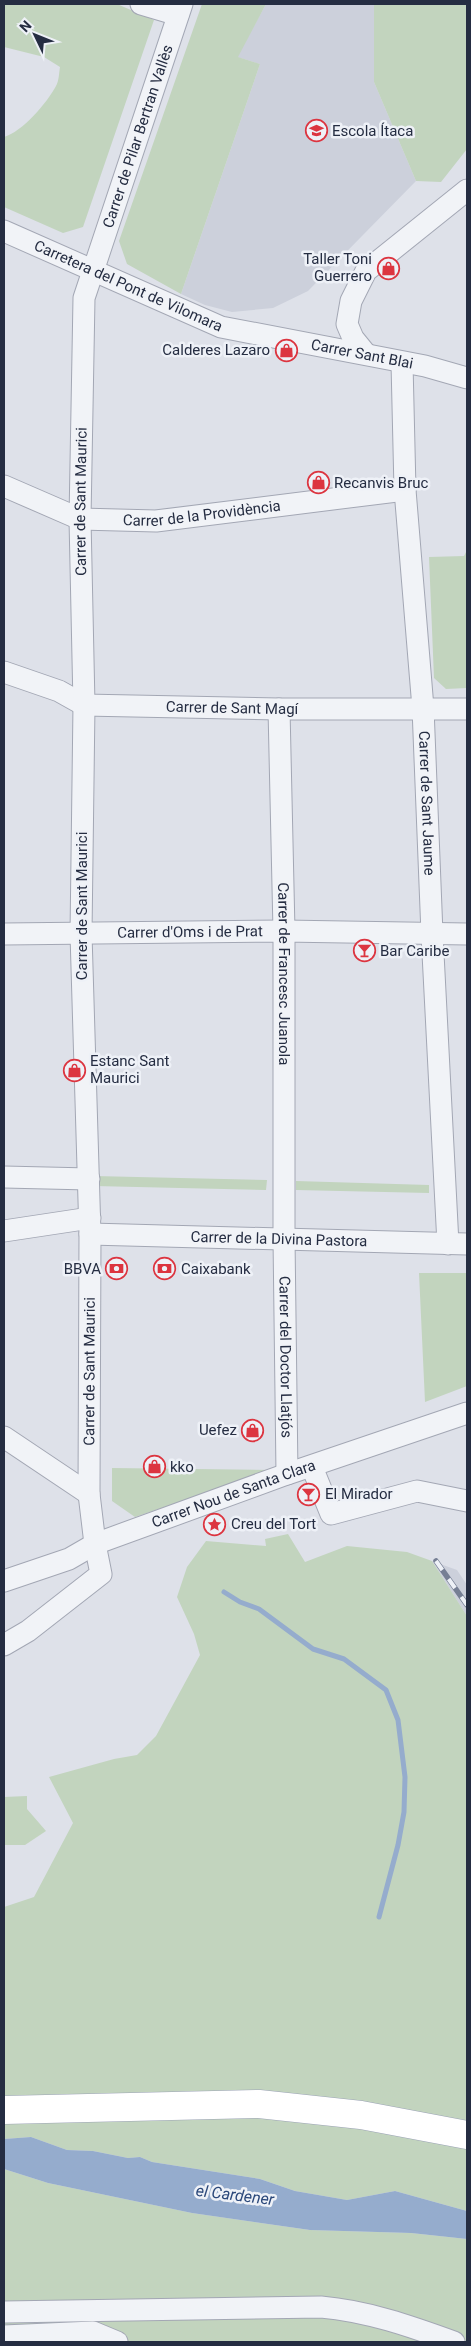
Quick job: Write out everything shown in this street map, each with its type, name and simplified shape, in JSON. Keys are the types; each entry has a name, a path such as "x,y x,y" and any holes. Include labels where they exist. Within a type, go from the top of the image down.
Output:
{"main road":[{"path":"8,2109 259,2104 361,2115 467,2135"}],"street":[{"path":"141,4 180,10"},
{"name":"Carrer de Pilar Bertran Vallès","path":"92,270 180,10"},
{"path":"366,354 353,338 347,324 351,301 366,271 467,190"},
{"name":"Carretera del Pont de Vilomara","path":"4,231 214,324 256,334"},
{"name":"Carrer de Sant Maurici","path":"4,1645 28,1630 101,1574 89,1494 90,1226 80,934 84,705 80,519 84,298 92,270"},
{"name":"Carrer Sant Blai","path":"256,334 426,366 467,378"},
{"name":"Carrer de Sant Jaume","path":"402,363 405,490 423,708 432,934 458,1244"},
{"name":"Carrer de la Providència","path":"4,486 80,519 156,520 405,490"},
{"name":"Carrer de Sant Magí","path":"4,672 59,691 84,705 280,709 467,708"},
{"name":"Carrer de Francesc Juanola","path":"280,709 284,931 284,1238"},
{"name":"Carrer d'Oms i de Prat","path":"4,934 284,931 467,934"},
{"path":"4,1176 88,1179"},
{"name":"Carrer de la Divina Pastora","path":"4,1231 90,1226 284,1238 458,1244"},
{"name":"Carrer del Doctor Llatjós","path":"284,1238 287,1474"},
{"name":"Carrer Nou de Santa Clara","path":"4,1580 69,1559 95,1544 287,1474 467,1413"},
{"path":"4,1437 89,1494"},
{"path":"312,1467 331,1514 417,1490 467,1501"},
{"path":"4,2312 321,2307 382,2318 454,2342"},
{"path":"4,2336 93,2332 116,2342"}],"shaded area":[{"name":"Escola Ítaca","path":"266,4 374,4 374,82 416,181 308,291 273,308 232,312 205,305 181,294 260,64 237,57"},
{"path":"432,1561 457,1570 467,1585 467,1616"}],"green space":[{"path":"4,4 117,4 154,20 83,227 63,233 4,207 4,137 26,123 52,93 57,84 60,67 44,57 4,47"},
{"path":"202,4 266,4 238,57 260,64 181,294 127,264 119,241"},
{"path":"374,4 467,4 467,149 441,182 416,181 374,82"},
{"path":"467,550 467,688 446,689 434,678 429,557 464,556"},
{"path":"94,1176 267,1180 266,1190 94,1186"},
{"path":"296,1181 429,1185 429,1193 296,1190"},
{"path":"419,1273 467,1273 467,1386 425,1402"},
{"path":"112,1468 272,1470 135,1517 112,1501"},
{"path":"288,1534 305,1562 347,1546 407,1552 432,1561 467,1616 467,2211 395,2191 347,2200 295,2191 260,2179 152,2162 140,2157 128,2158 93,2151 67,2150 31,2137 4,2139 4,1907 34,1897 73,1823 49,1777 114,1759 137,1755 156,1736 200,1655 194,1634 177,1597 187,1567 206,1541 266,1546 265,1539"},
{"path":"27,1796 27,1809 46,1831 25,1845 4,1845 4,1797"},
{"path":"4,2169 48,2183 192,2213 310,2230 411,2233 467,2239 467,2342 4,2342"}],"water":[{"name":"el Cardener","path":"31,2137 67,2150 93,2151 128,2158 140,2157 152,2162 260,2179 295,2191 347,2200 395,2191 467,2211 467,2239 411,2233 310,2230 192,2213 48,2183 4,2169 4,2139"}],"waterway":[{"path":"224,1592 240,1602 259,1609 313,1649 344,1659 386,1690 398,1720 405,1777 404,1812 398,1845 379,1917"}],"railway":[{"path":"436,1561 467,1605"}],"place":[{"name":"Escola Ítaca","path":"316,131"},
{"name":"Taller Toni Guerrero","path":"388,268"},
{"name":"Calderes Lazaro","path":"286,350"},
{"name":"Recanvis Bruc","path":"318,483"},
{"name":"Bar Caribe","path":"364,951"},
{"name":"Estanc Sant Maurici","path":"74,1070"},
{"name":"BBVA","path":"117,1269"},
{"name":"Caixabank","path":"165,1269"},
{"name":"Uefez","path":"253,1430"},
{"name":"kko","path":"154,1467"},
{"name":"El Mirador","path":"309,1494"},
{"name":"Creu del Tort","path":"215,1524"}]}
